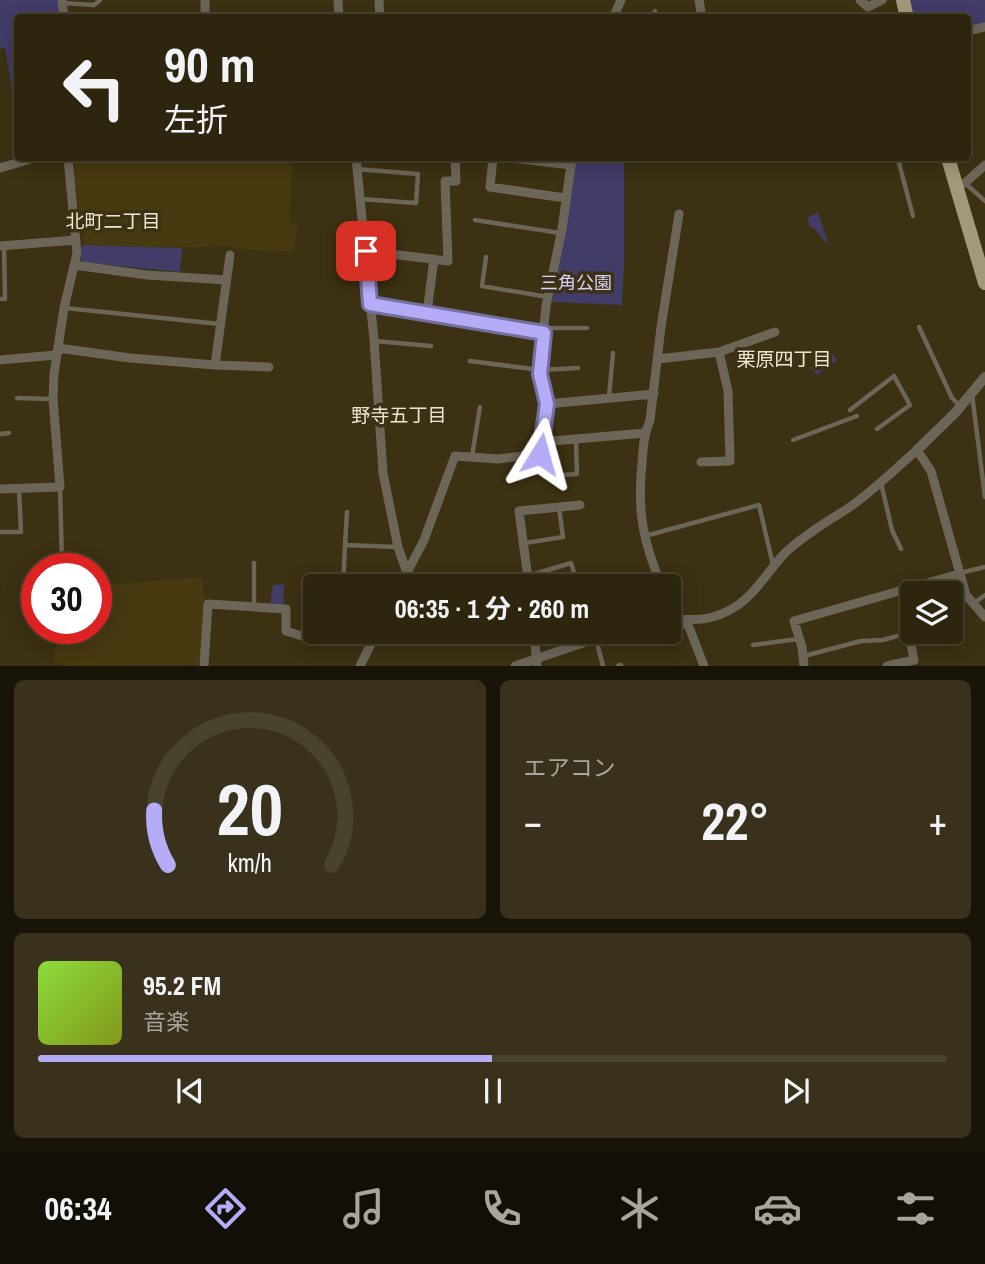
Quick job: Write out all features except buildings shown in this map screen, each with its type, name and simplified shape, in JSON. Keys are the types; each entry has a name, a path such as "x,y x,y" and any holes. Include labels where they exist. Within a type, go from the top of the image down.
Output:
{"main road":[{"path":"949,161 960,183 985,284"}],"street":[{"path":"860,0 868,7 881,0"},
{"path":"0,168 24,161"},
{"path":"0,489 60,487 53,399 64,308 77,253 68,161"},
{"path":"357,161 374,341 383,473 402,574"},
{"path":"366,251 449,261 445,181 456,181 455,161"},
{"path":"494,161 490,187 565,198"},
{"path":"406,574 424,541 455,456 498,459 540,454 547,404 540,370 544,330 572,161"},
{"path":"960,183 985,165"},
{"path":"657,574 644,537 639,494 645,433 654,394 678,214"},
{"path":"2,245 76,240"},
{"path":"215,365 230,255"},
{"path":"427,313 434,259"},
{"path":"74,265 147,275 226,280"},
{"path":"370,304 544,330"},
{"path":"658,359 719,352 775,332"},
{"path":"0,360 57,352 269,367"},
{"path":"701,462 730,461 728,391 719,352"},
{"path":"683,620 694,622 711,618 737,606 784,554 806,535 848,508 917,450 961,407 985,377"},
{"path":"547,404 654,394"},
{"path":"541,442 645,433"},
{"path":"917,450 931,471 966,595 985,617"},
{"path":"527,574 519,511 580,505"},
{"path":"804,661 794,621 959,574"},
{"path":"204,666 208,604 286,609 286,631 303,636"},
{"path":"683,620 689,627 704,666"},
{"path":"360,666 371,644"},
{"path":"535,644 537,662"},
{"path":"515,666 537,662 576,644"},
{"path":"887,666 914,660 910,644"}],"lane":[{"path":"62,2 94,5 100,0"},
{"path":"899,163 913,216"},
{"path":"358,169 418,174 416,203 360,199"},
{"path":"960,183 985,201"},
{"path":"475,220 561,233"},
{"path":"0,299 5,299 2,245"},
{"path":"486,257 482,286 549,297"},
{"path":"64,308 221,324"},
{"path":"919,327 952,398 961,407"},
{"path":"544,330 587,328"},
{"path":"374,341 431,346"},
{"path":"609,398 613,354"},
{"path":"470,361 540,370 578,368"},
{"path":"850,410 894,376 910,405 877,429"},
{"path":"972,394 985,497"},
{"path":"17,398 53,399"},
{"path":"472,457 480,407"},
{"path":"793,440 857,416"},
{"path":"0,434 9,433"},
{"path":"540,454 544,477 577,474 576,439"},
{"path":"881,482 892,530 901,550"},
{"path":"60,487 62,553"},
{"path":"0,532 21,532 19,489"},
{"path":"644,537 759,505 774,568"},
{"path":"523,544 563,537 559,507"},
{"path":"344,574 347,512"},
{"path":"345,545 398,547"},
{"path":"254,563 254,607"},
{"path":"540,574 571,564 574,574"},
{"path":"959,574 985,567"},
{"path":"973,603 985,595"},
{"path":"804,661 860,641 883,640 900,635"},
{"path":"752,645 799,638"},
{"path":"596,644 603,666"}],"shaded area":[{"path":"74,161 292,161 289,223 297,224 295,249 288,252 234,249 234,246 182,248 84,245"},
{"path":"201,577 206,601 203,665 64,666 53,661 57,644 112,644 112,585"}],"green space":[{"path":"0,0 58,0 60,14 14,14 14,103 5,47 0,48"},
{"path":"910,0 985,0 985,25 971,28 971,14 913,14"},
{"name":"三角公園","path":"576,161 624,161 622,305 552,302"},
{"path":"818,212 828,243 810,227 807,218"},
{"path":"82,245 182,248 180,272 81,262"},
{"path":"830,351 837,360 817,375 810,368"},
{"path":"284,584 283,605 270,604 273,585"}],"district":[{"name":"北町二丁目","path":"113,221"},
{"name":"栗原四丁目","path":"784,359"},
{"name":"野寺五丁目","path":"399,415"}],"route":[{"path":"366,251 370,304 544,333 540,374 547,404 540,454"}]}
